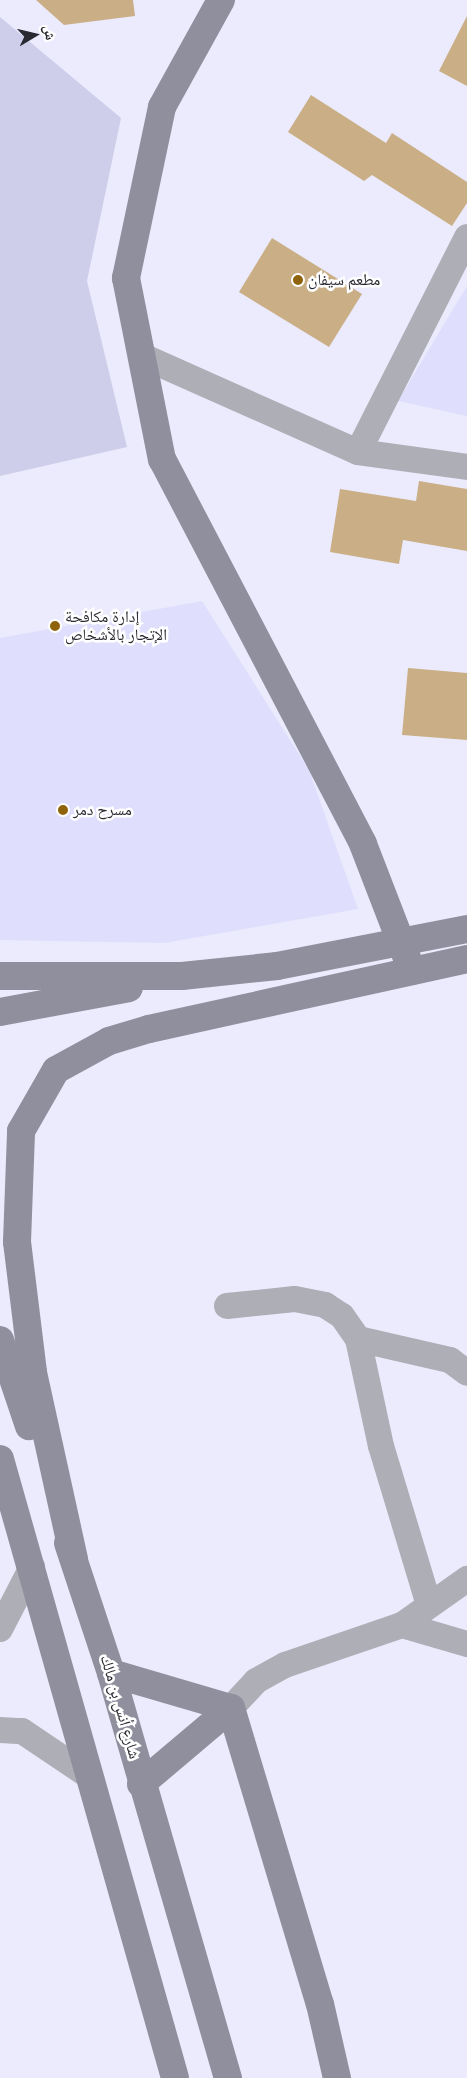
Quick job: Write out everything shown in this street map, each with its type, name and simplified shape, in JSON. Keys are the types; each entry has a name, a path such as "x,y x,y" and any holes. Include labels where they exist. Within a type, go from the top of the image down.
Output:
{"street":[{"path":"221,0 162,107 126,278 162,459 362,844 412,971"},
{"path":"358,452 467,237"},
{"path":"142,356 358,452 467,467"},
{"path":"0,1012 182,976 277,966 399,940 467,929"},
{"path":"33,1372 17,1242 21,1131 56,1070 109,1041 149,1029 467,958"},
{"path":"0,976 182,976"},
{"path":"0,1263 33,1372 74,1559"},
{"path":"227,1306 295,1299 325,1305 342,1316 358,1339 381,1446 429,1605"},
{"path":"358,1339 450,1360 467,1373"},
{"name":"شارع أنس بن مالك","path":"0,1340 111,1673 141,1784 228,2078"},
{"path":"1,1463 32,1567 113,1865 175,2078"},
{"path":"0,1629 32,1567"},
{"path":"141,1784 231,1708 256,1681 284,1664 402,1625 467,1579"},
{"path":"402,1625 467,1644"},
{"path":"111,1673 231,1708"},
{"path":"231,1708 320,2004 337,2078"},
{"path":"0,1730 22,1731 89,1776"}],"shaded area":[{"path":"0,17 121,118 87,281 127,447 0,476"},
{"path":"467,286 467,416 398,401"},
{"path":"202,601 309,770 358,909 164,943 0,940 0,638"}],"building":[{"path":"36,0 133,0 135,16 64,25"},
{"path":"467,16 467,86 439,71"},
{"path":"311,95 386,143 392,133 467,182 467,203 452,226 372,175 364,181 288,132"},
{"path":"272,238 362,294 329,347 239,292"},
{"path":"419,481 467,489 467,551 403,540 399,564 330,552 340,489 416,501"},
{"path":"408,668 467,673 467,740 402,735"}],"place":[{"name":"مطعم سيفان","path":"298,280"},
{"name":"إدارة مكافحة الإتجار بالأشخاص","path":"55,626"},
{"name":"مسرح دمر","path":"63,810"}]}
